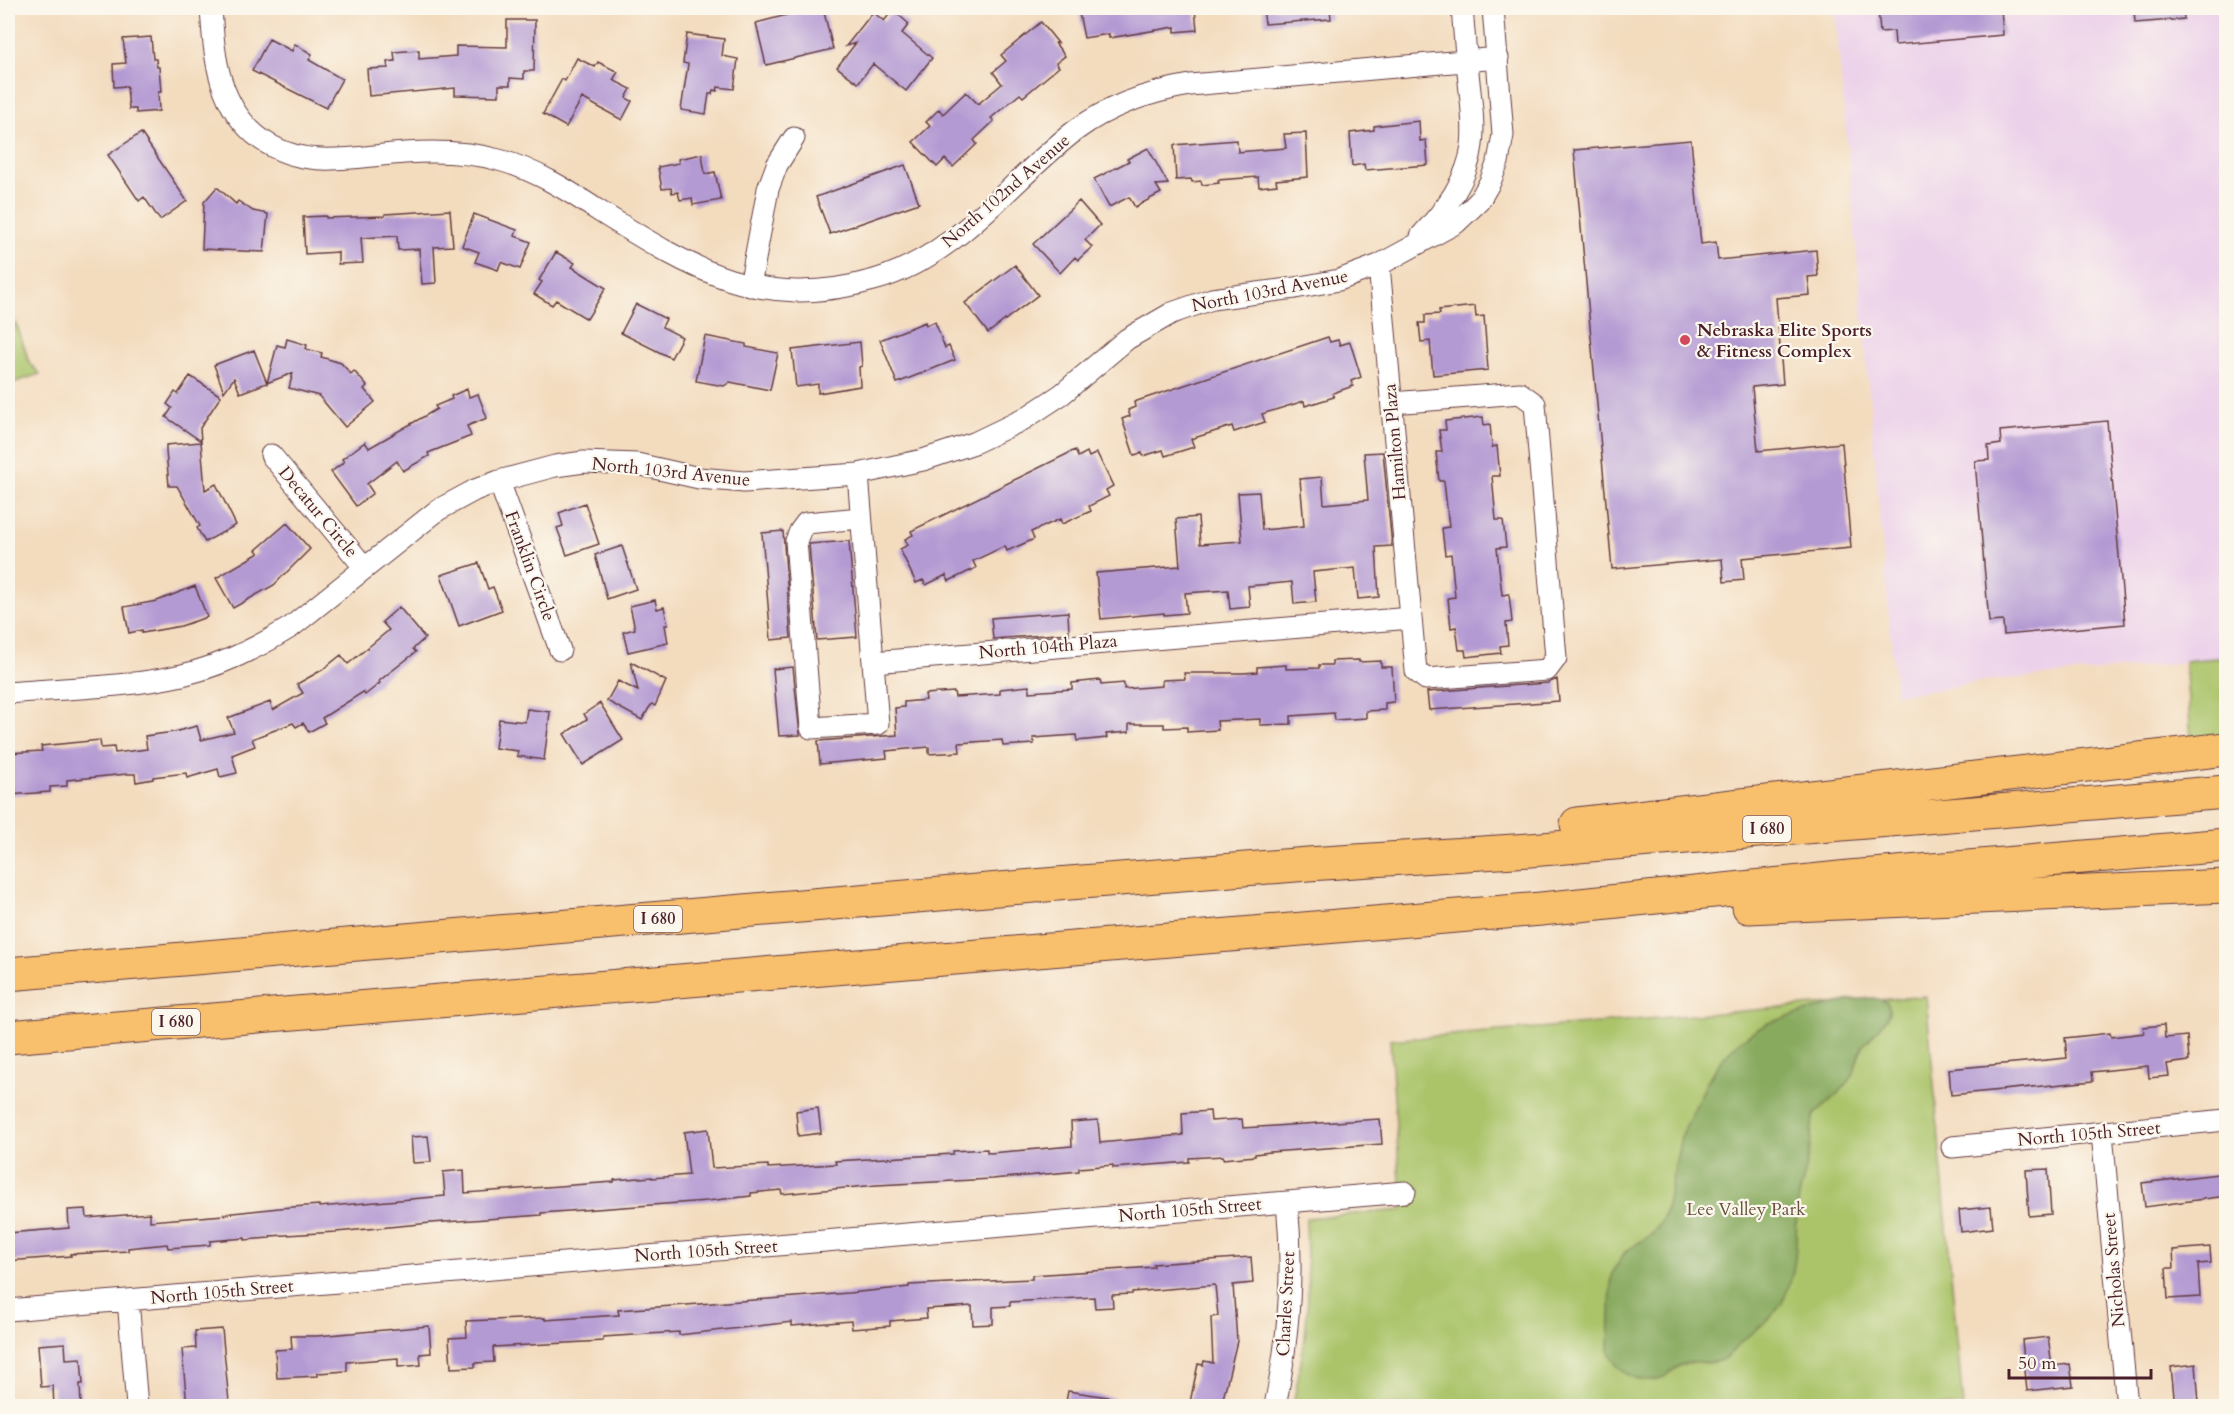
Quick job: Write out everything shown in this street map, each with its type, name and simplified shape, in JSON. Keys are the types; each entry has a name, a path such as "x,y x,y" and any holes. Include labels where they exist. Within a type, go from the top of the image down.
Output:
{"highway":[{"path":"1308,864 1600,821 2226,749"},
{"name":"I 680","path":"8,974 1308,864 1530,849 2226,792"},
{"name":"I 680","path":"8,1037 1110,943 1541,909 1849,877 2226,844"},
{"path":"1541,909 1758,907 2226,886"}],"street":[{"name":"North 102nd Avenue","path":"211,8 215,58 227,100 245,125 260,138 280,150 316,160 421,152 454,152 497,160 532,172 561,187 689,265 750,286 783,290 829,290 873,280 911,265 970,227 1076,130 1110,109 1144,95 1190,85 1498,58"},
{"path":"1411,247 1440,216 1456,191 1466,169 1472,145 1473,132 1462,8"},
{"path":"1411,247 1440,233 1466,215 1479,201 1498,162 1503,135 1493,8"},
{"path":"750,286 768,189 777,165 794,138"},
{"name":"North 103rd Avenue","path":"8,693 163,678 218,664 291,627 438,510 475,490 535,471 584,462 638,464 699,478 732,481 858,474 948,453 1001,431 1062,394 1127,339 1180,310 1212,299 1340,280 1379,265 1411,247"},
{"name":"Hamilton Plaza","path":"1379,265 1416,671 1426,678 1547,670 1556,658 1534,404 1521,393 1392,403"},
{"name":"Decatur Circle","path":"271,455 365,568"},
{"path":"858,474 878,724 811,728 796,541 806,523 861,518"},
{"name":"Franklin Circle","path":"499,481 560,650"},
{"name":"North 104th Plaza","path":"873,662 1411,618"},
{"name":"North 105th Street","path":"1952,1147 2226,1120"},
{"name":"Nicholas Street","path":"2102,1133 2127,1407"},
{"name":"North 105th Street","path":"8,1310 1405,1192"},
{"name":"Charles Street","path":"1275,1407 1289,1323 1291,1265 1287,1202"},
{"path":"128,1300 137,1407"}],"shaded area":[{"path":"1835,8 2226,8 2226,657 2134,668 1983,681 1936,690 1896,694"}],"green space":[{"path":"16,323 30,364 40,374 9,384 7,341 9,332"},
{"path":"2226,657 2226,735 2191,738 2185,661"},
{"name":"Lee Valley Park","path":"1926,996 1963,1406 1293,1406 1305,1338 1308,1297 1306,1218 1402,1210 1390,1040"},
{"path":"1873,998 1884,1001 1889,1006 1889,1013 1885,1021 1862,1048 1850,1080 1814,1115 1809,1154 1797,1209 1793,1272 1778,1309 1719,1361 1684,1364 1663,1378 1652,1381 1636,1379 1622,1371 1609,1352 1611,1280 1614,1269 1625,1252 1653,1233 1660,1224 1666,1210 1681,1137 1706,1084 1720,1062 1734,1046 1768,1023 1851,1000"}],"building":[{"path":"801,8 823,8 833,49 766,65 756,23 802,11"},
{"path":"1078,8 1195,8 1197,30 1175,32 1175,27 1109,38 1109,34 1084,38"},
{"path":"1263,8 1330,8 1331,19 1265,24"},
{"path":"1878,8 2001,8 2003,35 1895,45 1894,31 1880,32"},
{"path":"2134,8 2183,8 2184,19 2135,23"},
{"path":"893,10 909,24 902,33 932,58 906,91 873,64 858,83 837,67 856,43 846,46 873,12 884,21"},
{"path":"507,20 535,20 534,71 524,71 524,79 510,78 510,85 499,85 499,96 455,95 455,88 369,96 367,69 388,68 387,62 395,61 394,52 419,50 419,59 456,56 456,46 507,47"},
{"path":"1041,22 1065,56 1056,63 1059,67 1023,97 1020,94 991,118 994,121 974,140 977,144 953,167 945,159 937,167 913,142 930,126 926,122 939,109 943,114 966,92 978,104 1002,84 993,72 1006,61 1001,55"},
{"path":"687,34 724,39 722,56 738,59 734,89 718,87 717,91 713,90 712,94 709,94 706,114 681,110 688,64 683,63"},
{"path":"151,37 153,59 156,59 157,67 159,67 161,92 158,92 159,111 136,113 136,109 129,109 127,86 114,87 113,64 126,63 123,39"},
{"path":"269,39 292,51 295,44 312,54 309,60 342,79 326,108 252,71"},
{"path":"577,58 595,67 598,62 618,72 613,80 631,89 626,98 632,101 622,120 582,98 566,127 543,114 562,79 565,81"},
{"path":"1419,121 1420,141 1426,140 1428,165 1365,170 1364,164 1352,166 1350,133 1374,130 1374,126"},
{"path":"141,133 187,201 160,220 144,197 139,201 108,155"},
{"path":"1306,133 1308,177 1276,180 1277,185 1259,187 1258,177 1218,180 1219,183 1202,185 1201,181 1192,182 1191,179 1176,180 1174,145 1237,140 1238,152 1286,148 1284,134"},
{"name":"Nebraska Elite Sports & Fitness Complex","path":"1691,140 1701,244 1716,242 1718,260 1816,250 1818,276 1808,277 1810,295 1776,298 1783,384 1752,387 1758,451 1842,443 1851,548 1742,558 1744,580 1724,582 1722,559 1612,569 1574,150"},
{"path":"1148,148 1168,184 1156,185 1161,193 1135,207 1129,197 1109,207 1094,179 1129,161 1127,159"},
{"path":"702,154 705,174 715,172 721,200 693,205 692,198 680,200 678,192 672,193 671,188 662,189 658,167 679,163 678,159"},
{"path":"905,165 919,203 830,234 816,197"},
{"path":"217,187 236,204 238,201 253,211 268,214 264,252 202,249 204,202"},
{"path":"1079,201 1100,225 1085,240 1092,247 1078,260 1075,257 1060,273 1033,244"},
{"path":"450,210 453,246 434,247 436,283 422,284 419,249 398,250 397,236 361,238 363,263 338,264 338,252 305,254 303,217 385,216 385,214"},
{"path":"474,214 517,230 515,236 531,242 520,269 501,262 498,270 475,262 479,252 462,246"},
{"path":"556,252 575,263 572,267 606,288 587,319 556,300 552,305 534,294 542,282 539,280"},
{"path":"1015,265 1038,295 988,333 965,303"},
{"path":"636,304 666,319 662,327 682,337 671,358 621,333"},
{"path":"1475,306 1476,317 1484,316 1488,370 1433,375 1430,341 1421,342 1419,323 1425,323 1425,315 1440,314 1439,310"},
{"path":"925,322 926,325 935,322 945,348 949,346 955,360 897,383 880,340"},
{"path":"705,336 778,353 770,390 730,382 724,386 696,381"},
{"path":"1328,337 1330,342 1338,340 1340,345 1350,342 1361,377 1351,381 1353,386 1333,393 1334,397 1305,406 1304,401 1262,414 1265,422 1234,432 1232,426 1191,439 1194,447 1165,456 1163,450 1143,456 1142,453 1134,455 1122,419 1130,416 1128,410 1135,407 1134,402"},
{"path":"287,339 307,345 306,349 322,353 321,357 341,363 351,374 354,371 367,386 364,389 375,402 345,427 319,396 289,388 293,373 267,383 277,345 285,347"},
{"path":"860,342 862,366 859,367 860,386 818,393 818,384 796,387 792,350"},
{"path":"254,350 267,383 240,393 234,378 224,392 214,365"},
{"path":"190,376 221,396 200,428 201,441 166,417 172,408 167,404 175,392 178,394"},
{"path":"467,389 469,397 478,394 487,418 467,426 471,436 428,453 429,456 403,471 397,461 367,484 373,493 356,506 331,472 344,462 342,459 365,442 369,448 437,409 435,406 452,399 451,396"},
{"path":"1483,417 1484,425 1490,424 1492,447 1497,446 1500,476 1492,476 1496,520 1503,520 1506,547 1497,548 1502,595 1509,594 1512,622 1506,623 1508,645 1500,646 1501,653 1466,657 1465,650 1459,650 1456,627 1451,628 1448,598 1455,597 1451,554 1445,555 1442,528 1449,527 1444,481 1439,481 1436,452 1442,452 1439,430 1446,430 1445,421"},
{"path":"2107,421 2125,624 2004,635 2003,621 1989,622 1975,461 1989,460 1988,446 2001,444 2000,431"},
{"path":"201,442 205,490 216,484 236,525 205,542 197,528 200,526 177,486 169,486 166,451 166,445"},
{"path":"1075,450 1078,457 1087,452 1089,457 1097,453 1113,486 1106,490 1109,496 1089,506 1091,511 1062,524 1060,519 1031,532 1034,539 1007,551 1005,546 973,561 976,568 949,581 946,575 926,585 923,580 916,583 900,549 908,545 905,539 913,535 911,531"},
{"path":"1383,452 1392,546 1376,547 1379,597 1358,599 1355,568 1313,572 1316,602 1294,604 1292,582 1248,586 1250,607 1230,609 1228,590 1185,593 1187,613 1101,619 1096,573 1180,566 1176,519 1198,517 1200,544 1242,541 1238,493 1259,492 1262,530 1304,526 1300,479 1322,477 1324,504 1368,500 1364,453"},
{"path":"585,503 599,544 567,555 557,528 563,526 559,513"},
{"path":"287,523 310,549 274,585 233,608 216,578 259,553 256,550"},
{"path":"783,531 791,638 771,640 762,533"},
{"path":"849,541 857,637 817,640 809,544"},
{"path":"622,546 636,589 607,599 595,555"},
{"path":"479,563 488,589 493,587 502,610 459,626 441,575"},
{"path":"195,586 207,617 181,626 129,633 124,607 157,601"},
{"path":"655,600 657,609 664,607 668,625 665,625 668,643 628,652 623,632 635,629 630,606"},
{"path":"399,607 425,638 413,649 416,652 365,695 363,692 322,718 325,723 309,732 303,723 296,727 293,723 252,739 255,746 232,755 237,773 220,777 218,769 187,778 186,773 153,777 153,779 136,782 135,774 127,774 67,780 67,786 50,787 50,792 8,795 8,753 42,751 41,746 100,740 101,748 114,747 115,753 147,749 145,736 197,726 201,740 234,732 228,718 270,702 273,710 303,693 297,684 322,670 341,655 348,664 389,630 382,622"},
{"path":"1068,612 1069,633 993,639 991,618"},
{"path":"1359,660 1359,662 1381,661 1381,667 1392,667 1394,702 1385,703 1385,710 1366,711 1366,718 1335,720 1334,713 1291,716 1291,724 1260,725 1260,719 1217,721 1218,730 1187,732 1187,727 1164,728 1164,724 1129,724 1129,732 1106,734 1107,738 1077,741 1076,735 1033,738 1034,744 1003,746 1002,740 959,743 960,752 929,754 929,747 886,751 887,758 820,764 818,741 897,735 895,708 904,707 904,702 926,700 925,694 954,692 955,697 1000,694 1000,689 1029,686 1029,692 1072,689 1072,683 1100,680 1101,685 1124,683 1124,689 1162,686 1162,680 1185,679 1184,673 1257,672 1257,667 1286,665 1286,669 1319,668 1319,665 1332,665 1332,661"},
{"path":"631,662 666,681 655,706 652,704 642,720 607,701 618,681 638,691"},
{"path":"793,667 800,735 779,736 773,669"},
{"path":"1557,679 1559,701 1429,710 1427,692 1548,683"},
{"path":"600,703 623,740 583,765 564,734 587,719 584,714"},
{"path":"527,709 550,712 544,760 517,756 518,751 495,748 499,719 525,722"},
{"path":"2164,1025 2165,1038 2187,1036 2189,1061 2167,1064 2169,1076 2149,1078 2148,1066 2092,1072 2093,1081 1951,1095 1949,1069 2067,1058 2065,1038 2110,1033 2111,1037 2144,1033 2143,1027"},
{"path":"818,1108 821,1133 798,1136 796,1111"},
{"path":"1210,1111 1211,1121 1242,1119 1243,1128 1380,1119 1382,1144 1270,1152 1223,1159 1223,1156 1189,1158 1189,1162 1113,1168 1113,1165 1079,1168 1079,1171 992,1179 877,1185 782,1194 781,1190 707,1201 541,1213 541,1215 270,1236 270,1238 210,1241 210,1245 168,1248 167,1244 128,1248 128,1251 70,1254 71,1256 8,1261 8,1233 69,1228 68,1210 86,1209 87,1218 150,1213 150,1221 279,1208 319,1205 319,1207 445,1196 443,1172 464,1170 465,1193 689,1175 684,1132 708,1129 712,1168 768,1165 768,1168 836,1164 835,1161 953,1154 953,1151 987,1149 990,1153 1072,1146 1071,1122 1098,1120 1100,1143 1183,1135 1182,1113"},
{"path":"428,1136 431,1162 413,1163 411,1137"},
{"path":"2048,1169 2051,1214 2029,1216 2026,1170"},
{"path":"2226,1173 2226,1196 2145,1207 2142,1183"},
{"path":"1991,1207 1993,1228 1961,1232 1959,1210"},
{"path":"2210,1247 2211,1263 2198,1264 2200,1297 2168,1299 2166,1268 2174,1268 2173,1250"},
{"path":"1251,1257 1253,1283 1233,1285 1237,1341 1221,1407 1189,1407 1198,1364 1203,1365 1204,1361 1213,1363 1211,1317 1218,1316 1215,1285 1112,1295 1113,1307 1095,1308 1094,1297 1010,1302 1010,1306 993,1307 993,1324 973,1325 972,1306 926,1309 927,1318 890,1321 890,1326 852,1329 851,1321 792,1326 792,1322 679,1335 679,1332 603,1337 603,1341 493,1347 494,1362 475,1363 475,1367 451,1368 449,1338 467,1337 466,1321 545,1318 545,1320 619,1315 618,1310 849,1293 909,1287 909,1285 1032,1279 1032,1275 1154,1267 1153,1264"},
{"path":"429,1326 431,1353 420,1354 421,1365 398,1367 398,1358 347,1362 347,1371 318,1373 318,1376 277,1378 275,1350 292,1349 291,1336 317,1336"},
{"path":"222,1329 229,1402 214,1403 215,1407 187,1407 182,1349 196,1348 195,1331"},
{"path":"2048,1337 2052,1366 2070,1364 2073,1386 2027,1391 2022,1340"},
{"path":"65,1343 66,1359 81,1358 83,1384 80,1384 81,1407 54,1407 53,1386 41,1387 38,1345"},
{"path":"2196,1364 2199,1403 2175,1406 2171,1367"},
{"path":"1068,1391 1114,1398 1113,1407 1065,1407"}],"place":[{"name":"Nebraska Elite Sports & Fitness Complex","path":"1685,340"}]}
